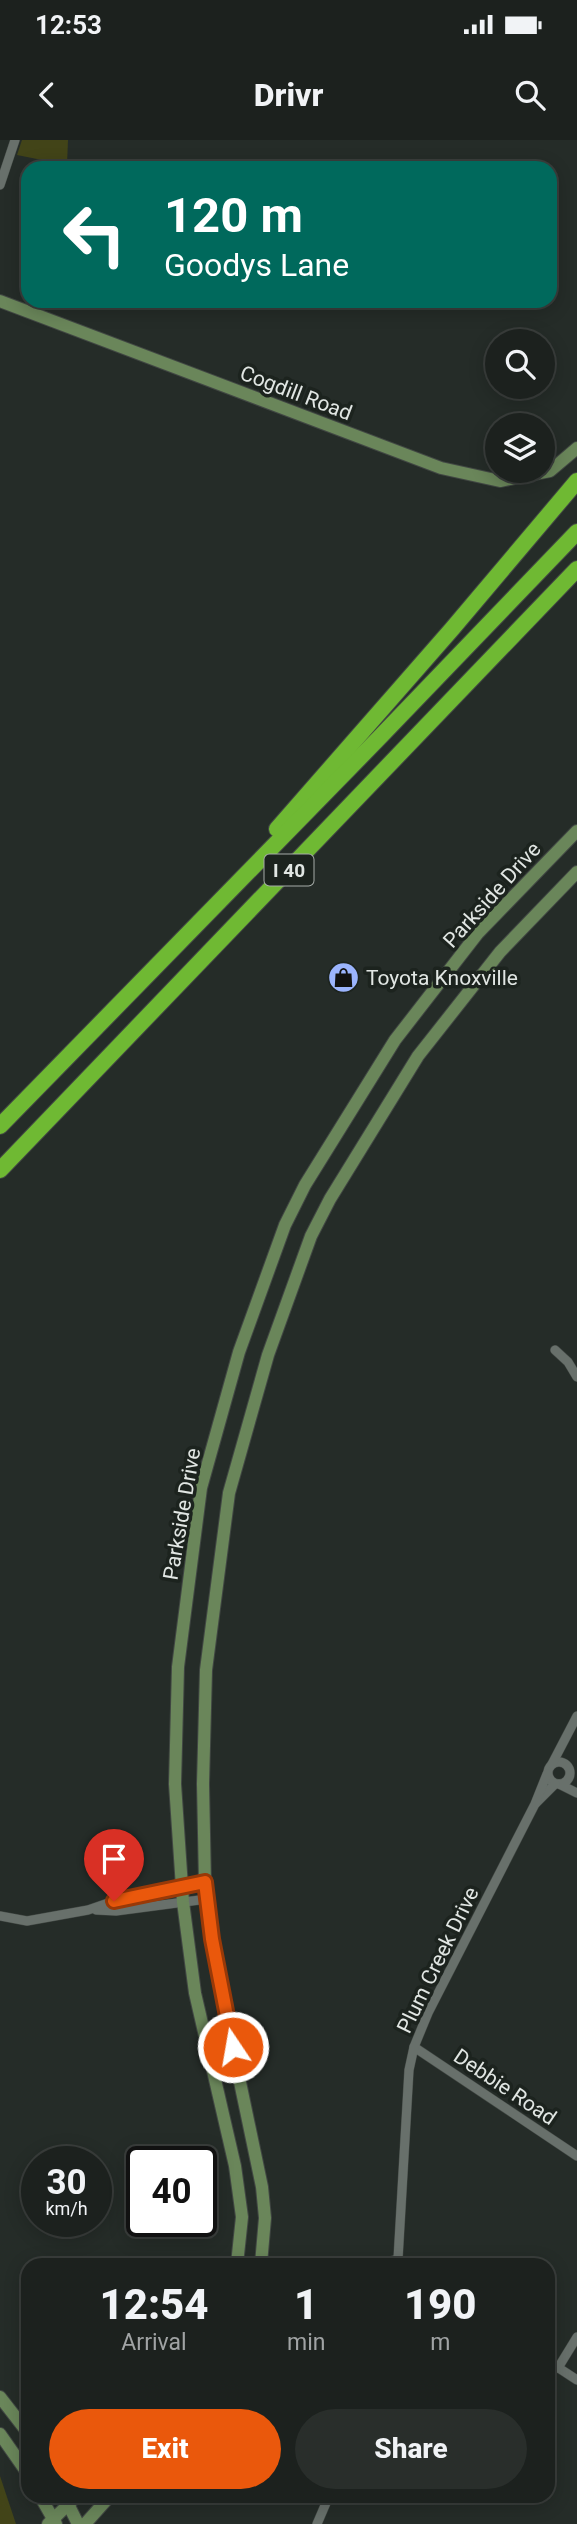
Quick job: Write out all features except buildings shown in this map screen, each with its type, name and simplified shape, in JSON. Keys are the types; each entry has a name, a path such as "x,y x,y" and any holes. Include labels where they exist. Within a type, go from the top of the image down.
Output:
{"highway":[{"path":"164,958 452,629 577,481"},
{"name":"I 40","path":"0,1126 577,532"},
{"name":"I 40","path":"0,1170 577,569"}],"street":[{"path":"0,185 15,140"},
{"name":"Cogdill Road","path":"0,301 441,468 500,481 550,471 577,448"},
{"name":"Parkside Drive","path":"238,2258 242,2217 234,2166 198,2008 183,1902 174,1784 178,1667 201,1488 239,1352 285,1225 305,1185 395,1040 478,933 577,831"},
{"name":"Parkside Drive","path":"262,2258 265,2218 262,2187 223,2001 205,1882 203,1784 206,1670 229,1493 266,1360 311,1236 330,1199 418,1056 500,952 577,872"},
{"path":"555,1350 568,1362 577,1377"},
{"name":"Plum Creek Drive","path":"401,2258 409,2070 414,2047 428,2013 577,1716"},
{"name":"Plum Creek Drive","path":"535,1804 557,1784 569,1778 566,1740"},
{"path":"552,1764 560,1761 577,1775"},
{"path":"547,1774 549,1779 577,1793"},
{"path":"0,1916 27,1921 88,1910 114,1901 205,1882"},
{"path":"88,1910 116,1910 207,1899"},
{"name":"Debbie Road","path":"414,2047 577,2156"},
{"path":"558,2368 577,2337"},
{"path":"555,2366 577,2380"},
{"path":"0,2397 21,2424"},
{"path":"0,2434 21,2464"},
{"path":"44,2503 53,2522 66,2503"},
{"path":"72,2503 78,2524"},
{"path":"85,2524 104,2503"},
{"path":"317,2524 326,2503"}],"green space":[{"path":"22,140 68,140 67,161 47,161 17,155"},
{"path":"0,2476 16,2524 0,2524"}],"place":[{"name":"Toyota Knoxville","path":"343,978"}],"route":[{"path":"114,1901 205,1882 212,1939 233,2047"}]}
